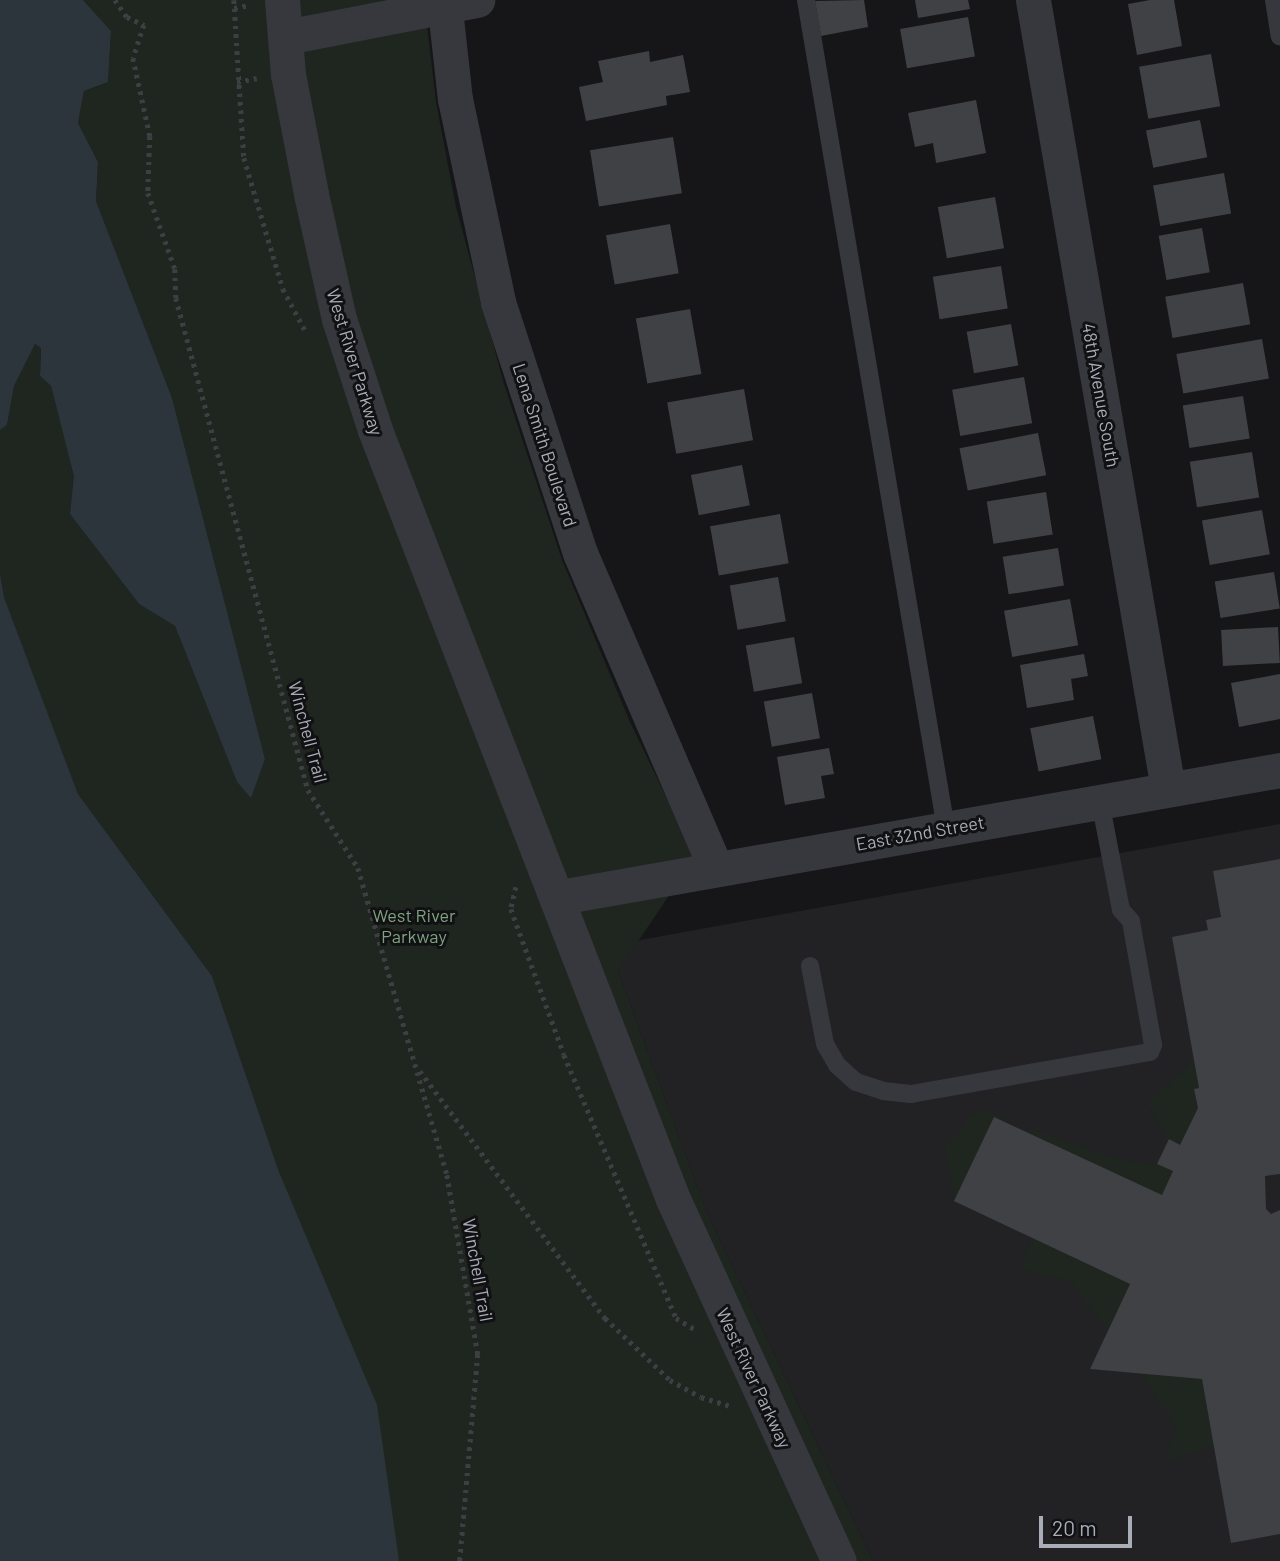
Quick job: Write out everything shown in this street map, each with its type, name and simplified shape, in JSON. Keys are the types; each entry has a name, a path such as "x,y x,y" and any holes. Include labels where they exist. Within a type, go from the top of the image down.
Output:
{"street":[{"name":"48th Avenue South","path":"1033,0 1168,789"},
{"path":"286,37 455,2"},
{"name":"Lena Smith Boulevard","path":"455,2 455,99 498,302 580,553 716,869"},
{"name":"West River Parkway","path":"268,3 286,37 288,74 311,194 347,344 410,523 560,897 673,1199 839,1561"},
{"name":"East 32nd Street","path":"560,897 1280,770"}],"lane":[{"path":"806,0 946,829"},
{"path":"1274,0 1280,37"},
{"path":"810,966 825,1044 837,1065 856,1082 883,1091 911,1094 1150,1052 1153,1045 1131,921 1121,910 1100,801"}],"path":[{"name":"Winchell Trail","path":"115,0 127,17 144,25 134,58 150,136 148,193 175,269 176,298 308,790 358,868 447,1175 478,1354 460,1561"},
{"path":"234,0 244,158 283,289 308,337"},
{"path":"234,8 268,3"},
{"path":"358,868 421,1074 605,1318 670,1380 701,1397 730,1405"},
{"path":"517,880 511,909 564,1055 676,1318 694,1329"}],"shaded area":[{"path":"0,0 83,0 111,31 108,82 84,91 78,123 98,162 96,201 172,398 265,759 251,798 237,782 175,626 139,604 70,514 74,476 51,386 40,376 41,348 35,344 14,386 7,425 0,430"},
{"path":"0,573 4,597 78,794 212,976 279,1172 377,1405 399,1561 0,1561"},
{"path":"1280,824 1280,1561 873,1561 707,1213 618,971 635,941"}],"green space":[{"name":"West River Parkway","path":"83,0 424,0 436,102 456,207 504,384 562,560 630,722 695,857 618,971 707,1213 873,1561 399,1561 279,1172 212,976 78,794 4,597 0,573 0,430 7,425 14,386 35,344 41,347 40,376 51,386 75,476 70,514 139,604 175,626 237,782 251,797 265,759 172,398 96,201 98,162 78,123 84,91 108,82 111,31"},
{"path":"1190,1064 1195,1064 1199,1088 1194,1089 1198,1108 1180,1145 1169,1139 1147,1104"},
{"path":"978,1110 1003,1116 1001,1121 994,1118 954,1201 945,1146"},
{"path":"1030,1129 1122,1160 1157,1164 1173,1171 1162,1195 1029,1133"},
{"path":"1032,1238 1130,1284 1108,1330 1071,1282 1020,1268"},
{"path":"1141,1374 1202,1379 1214,1444 1164,1463 1176,1427"}],"building":[{"path":"864,0 868,27 821,36 815,1"},
{"path":"915,0 968,0 970,9 918,18"},
{"path":"1174,0 1182,46 1137,55 1128,4"},
{"path":"968,17 975,56 907,68 900,29"},
{"path":"649,51 650,62 683,55 690,92 666,96 667,105 586,121 579,87 603,82 598,61"},
{"path":"1211,54 1220,106 1148,119 1139,67"},
{"path":"976,100 986,153 936,163 933,143 915,147 908,113"},
{"path":"1200,120 1207,157 1153,168 1146,130"},
{"path":"673,137 682,193 599,206 590,150"},
{"path":"1224,173 1231,213 1160,226 1153,186"},
{"path":"995,197 1004,248 947,258 938,207"},
{"path":"670,224 679,273 615,285 606,235"},
{"path":"1202,228 1210,272 1166,280 1159,236"},
{"path":"1001,266 1008,308 940,319 933,277"},
{"path":"1243,283 1250,324 1172,338 1165,297"},
{"path":"690,309 701,374 647,384 636,319"},
{"path":"1011,324 1018,365 974,373 967,332"},
{"path":"1262,339 1269,378 1183,393 1176,354"},
{"path":"1024,377 1032,423 960,436 952,390"},
{"path":"744,389 753,440 676,454 667,403"},
{"path":"1243,396 1250,438 1189,448 1183,406"},
{"path":"1038,433 1046,475 968,490 959,448"},
{"path":"1252,452 1259,497 1197,507 1190,462"},
{"path":"742,465 750,505 699,515 691,475"},
{"path":"1046,492 1053,534 993,544 987,501"},
{"path":"1262,510 1270,554 1210,565 1202,521"},
{"path":"780,514 789,563 719,576 710,526"},
{"path":"1058,548 1064,586 1009,594 1003,557"},
{"path":"1274,572 1280,609 1221,618 1215,581"},
{"path":"778,577 786,621 738,630 730,586"},
{"path":"1070,599 1078,645 1012,657 1004,611"},
{"path":"1278,627 1280,663 1223,666 1221,630"},
{"path":"794,637 802,683 754,692 746,646"},
{"path":"1084,654 1088,676 1071,679 1074,700 1027,708 1020,665"},
{"path":"1280,674 1280,719 1239,727 1231,683"},
{"path":"812,693 820,738 772,747 764,702"},
{"path":"1093,716 1101,759 1039,771 1030,728"},
{"path":"829,748 834,774 821,776 825,798 785,805 777,757"},
{"path":"1280,859 1280,1174 1265,1176 1266,1209 1271,1214 1280,1210 1280,1534 1231,1543 1202,1379 1090,1369 1130,1284 954,1201 994,1117 1162,1195 1173,1171 1157,1164 1169,1139 1180,1145 1198,1108 1194,1089 1199,1088 1172,937 1208,930 1206,920 1221,917 1213,871"}]}
